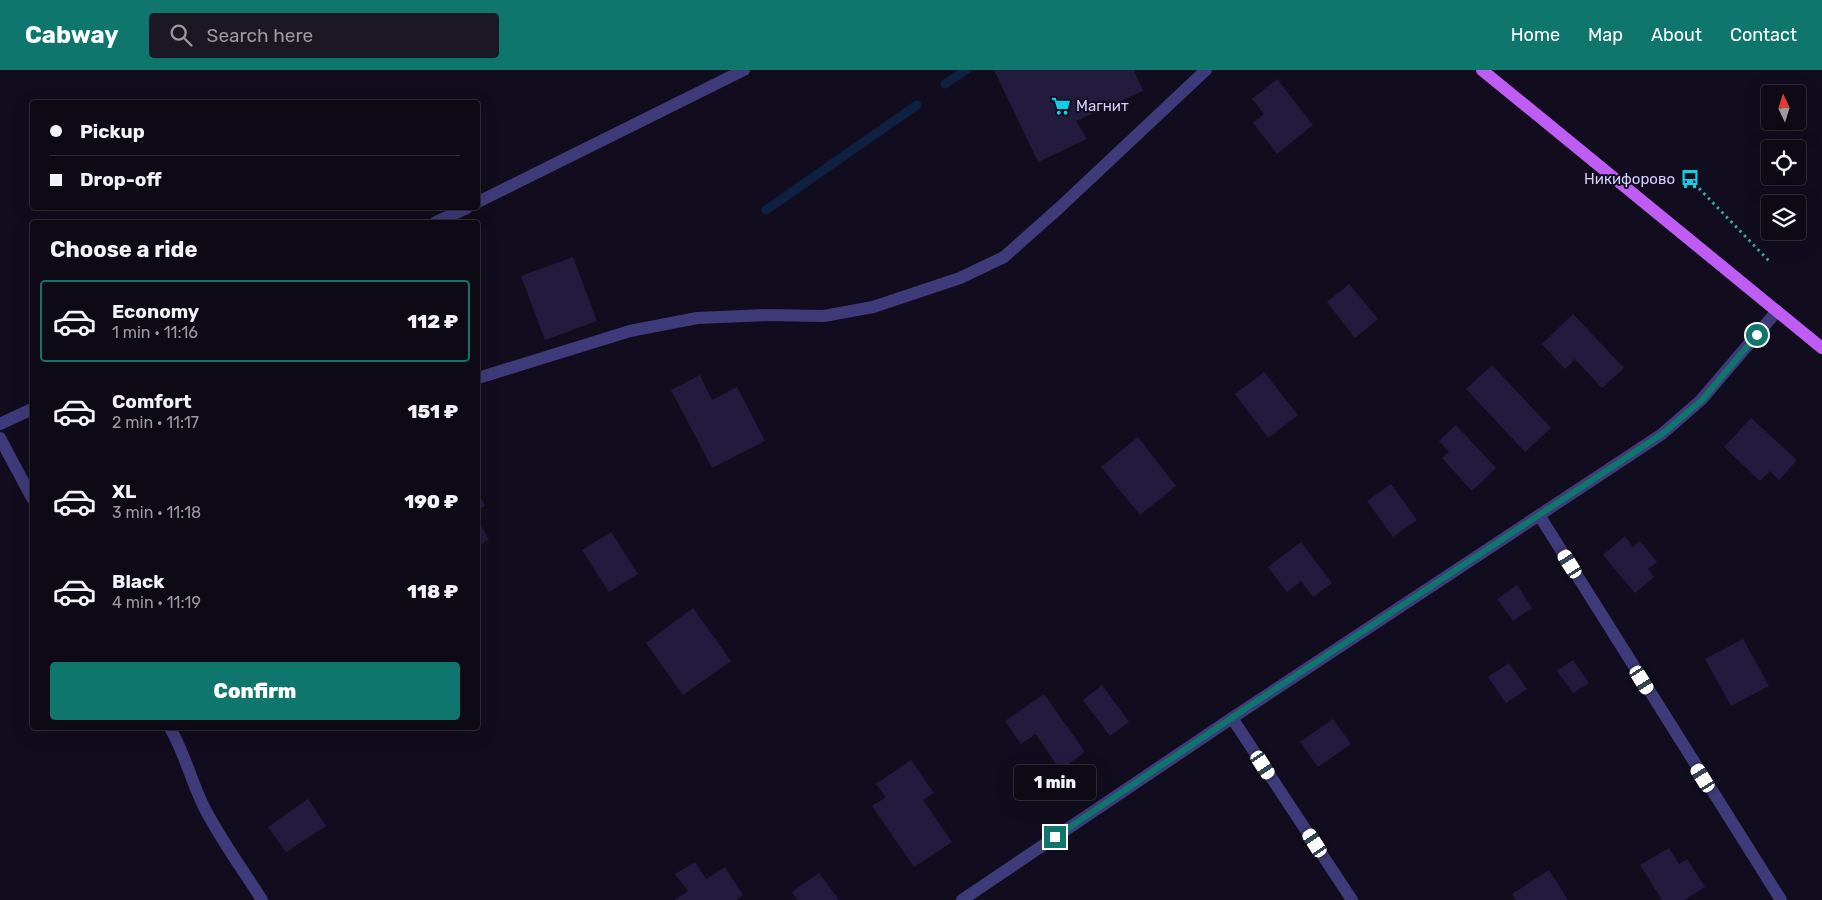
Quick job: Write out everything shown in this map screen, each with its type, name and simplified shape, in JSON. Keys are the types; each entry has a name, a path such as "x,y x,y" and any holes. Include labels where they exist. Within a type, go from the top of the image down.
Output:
{"main road":[{"path":"1482,70 1822,348"}],"street":[{"path":"480,201 744,70"},
{"path":"480,377 630,331 697,318 767,315 824,316 873,307 960,278 1004,257 1206,70"},
{"path":"440,220 462,210"},
{"path":"962,900 1232,718 1662,434 1702,400 1777,312"},
{"path":"0,424 30,410"},
{"path":"0,438 30,494"},
{"path":"1540,515 1781,900"},
{"path":"1232,718 1352,900"},
{"path":"171,730 205,810 262,900"}],"path":[{"path":"1690,179 1771,263"}],"building":[{"name":"Магнит","path":"994,70 1134,70 1143,91 1076,121 1087,139 1038,162"},
{"path":"1277,79 1313,125 1277,154 1253,123 1264,114 1252,99"},
{"path":"573,257 597,321 545,340 521,276"},
{"path":"1349,284 1378,319 1355,338 1327,302"},
{"path":"1573,314 1624,368 1602,388 1575,359 1565,369 1542,344"},
{"path":"1492,365 1551,428 1525,452 1466,389"},
{"path":"1264,372 1298,415 1268,438 1235,394"},
{"path":"700,375 712,400 737,387 765,441 712,468 671,390"},
{"path":"1751,418 1797,460 1779,480 1770,471 1760,481 1724,447"},
{"path":"1456,425 1496,468 1472,491 1442,458 1449,452 1439,441"},
{"path":"1138,437 1176,486 1140,515 1101,467"},
{"path":"1391,484 1417,520 1393,537 1367,501"},
{"path":"480,496 485,506 480,509"},
{"path":"480,524 489,540 480,545"},
{"path":"611,532 638,574 609,592 582,550"},
{"path":"1625,536 1633,547 1640,541 1657,562 1648,569 1654,577 1635,593 1603,555"},
{"path":"1301,542 1332,583 1313,597 1301,581 1287,592 1268,567"},
{"path":"1517,585 1532,608 1513,621 1497,599"},
{"path":"693,608 731,661 683,695 646,643"},
{"path":"1743,639 1769,686 1731,706 1705,659"},
{"path":"1573,660 1589,683 1573,693 1557,671"},
{"path":"1509,663 1527,689 1506,703 1488,677"},
{"path":"1102,685 1129,722 1110,736 1083,700"},
{"path":"1044,694 1085,752 1060,770 1036,734 1021,744 1005,721"},
{"path":"1333,719 1351,744 1318,767 1300,742"},
{"path":"911,760 934,793 923,800 952,842 914,867 872,806 886,797 876,784"},
{"path":"308,799 326,826 286,852 268,827"},
{"path":"1669,848 1679,864 1687,859 1705,887 1684,900 1662,900 1640,865"},
{"path":"695,862 706,879 725,867 743,895 736,900 674,900 688,891 675,874"},
{"path":"1549,870 1568,900 1516,900 1512,894"},
{"path":"819,873 839,900 798,900 792,892"}],"waterway":[{"path":"945,84 966,70"},
{"path":"766,210 917,105"}],"place":[{"name":"Магнит","path":"1061,106"},
{"name":"Никифорово","path":"1690,179"}],"route":[{"path":"1055,837 1248,707 1662,434 1702,400 1757,335"}]}
